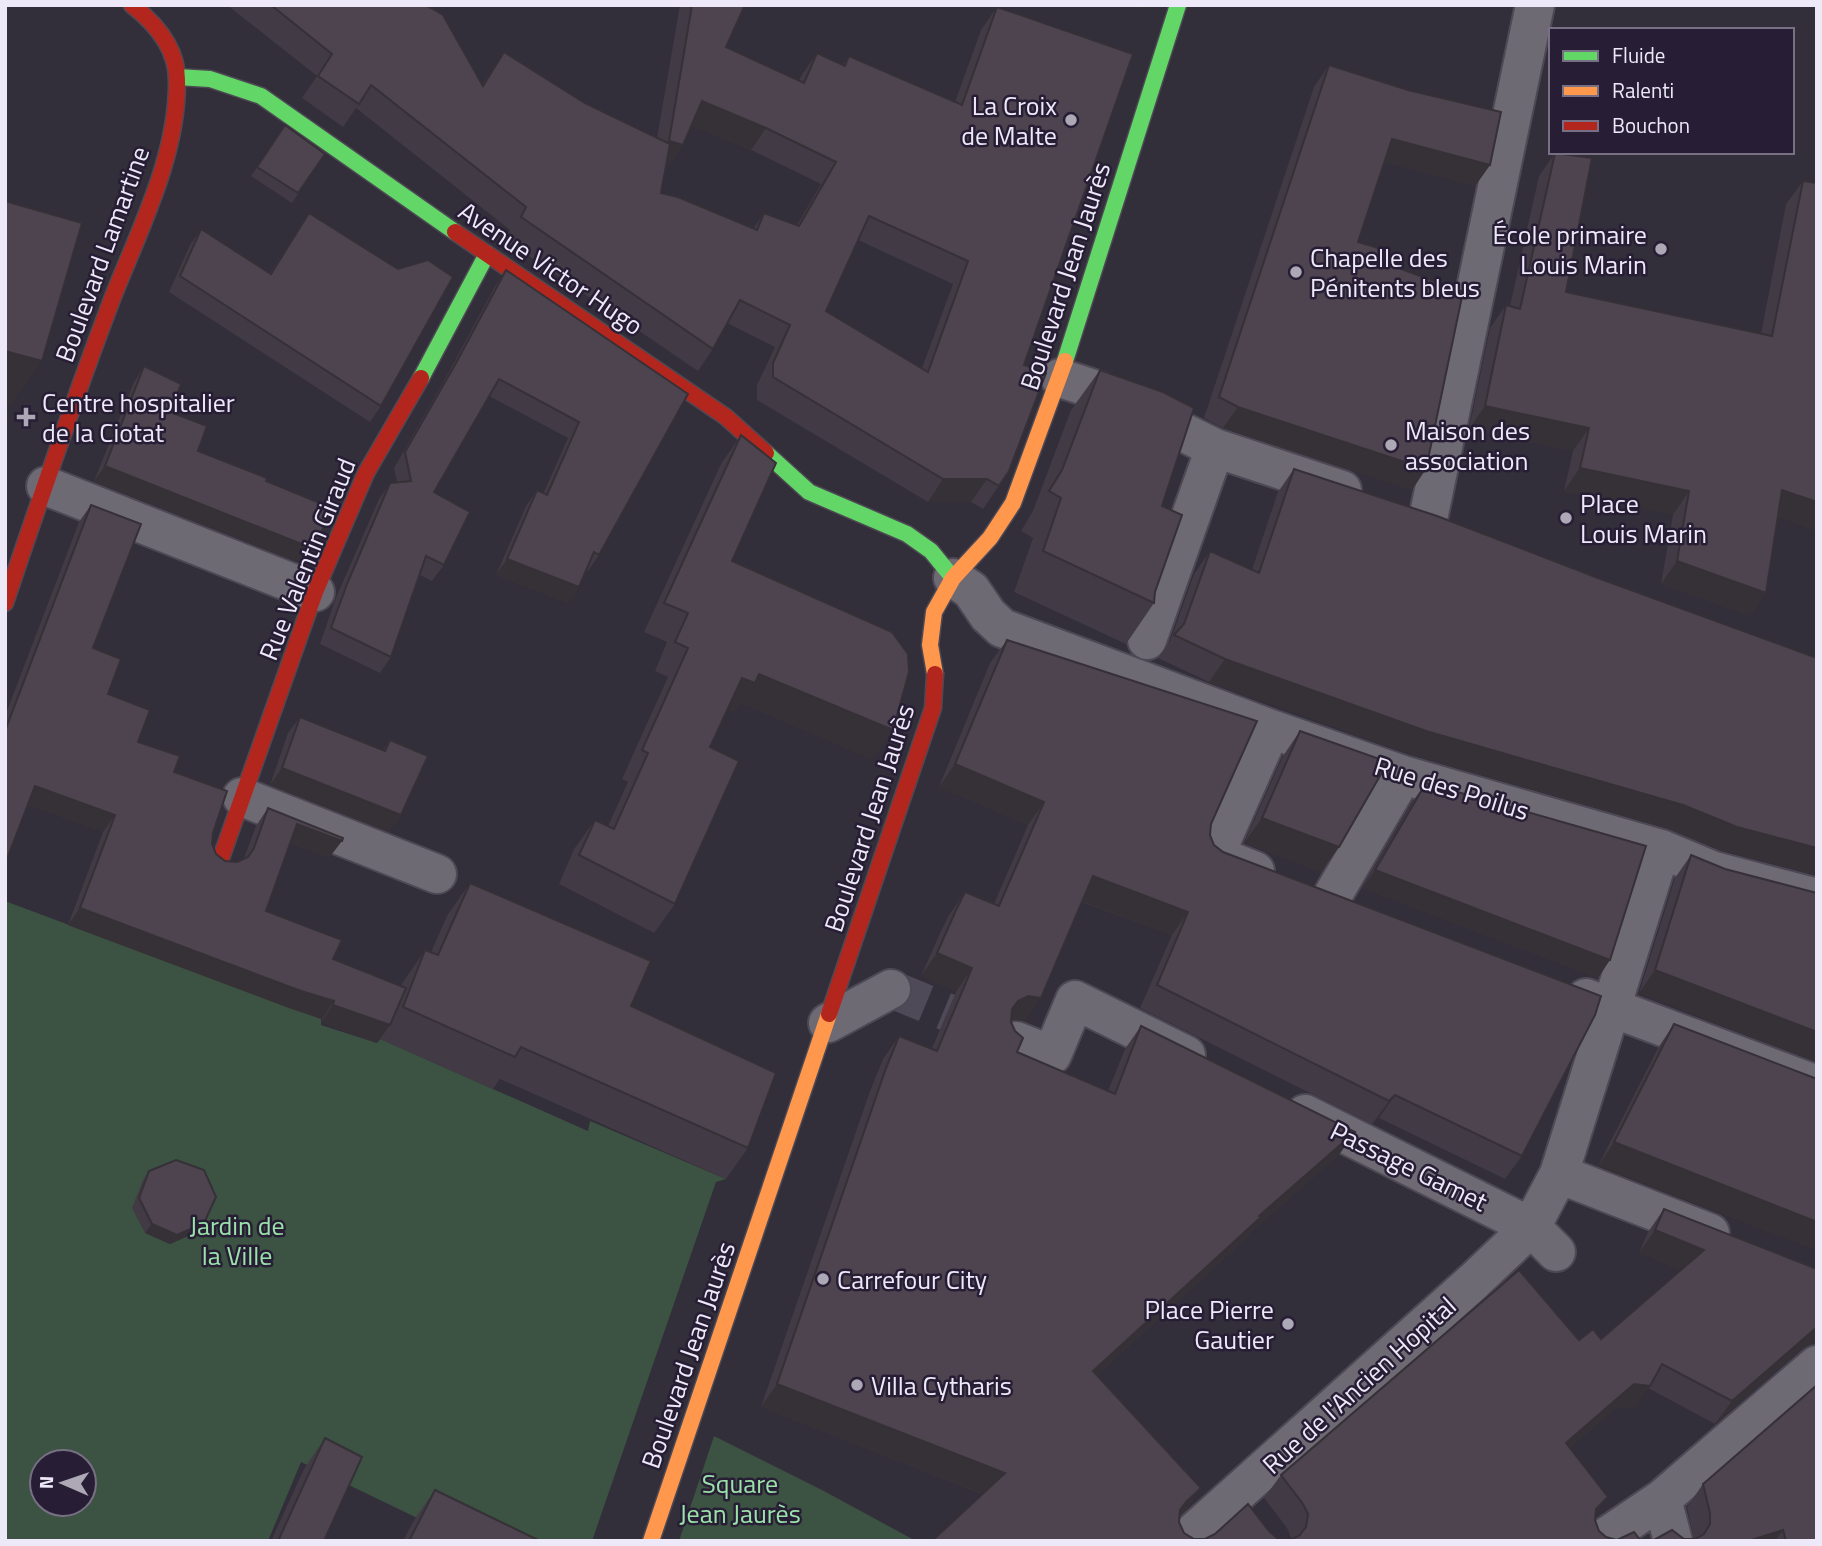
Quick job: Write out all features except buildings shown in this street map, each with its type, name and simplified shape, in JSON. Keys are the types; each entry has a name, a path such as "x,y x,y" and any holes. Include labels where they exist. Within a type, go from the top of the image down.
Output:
{"street":[{"path":"132,5 155,26 170,47 177,77"},
{"name":"Boulevard Jean Jaurès","path":"651,1541 933,708 935,674 930,645 934,612 953,578 990,538 1013,503 1060,378 1178,5"},
{"path":"1429,519 1535,5"},
{"name":"Avenue Victor Hugo","path":"177,77 201,76 219,79 261,96 726,417 809,492 907,534 931,551 953,578"},
{"name":"Boulevard Lamartine","path":"5,603 67,422 163,163 174,111 177,77"},
{"name":"Rue Valentin Giraud","path":"221,858 315,592 366,473 426,369 487,254"},
{"path":"1060,378 1100,391 1215,448 1466,533"},
{"path":"1147,640 1215,448"},
{"path":"46,486 315,592"},
{"name":"Rue des Poilus","path":"953,578 971,590 988,615 1002,628 1271,729 1403,775 1661,849 1714,871 1817,898"},
{"path":"1271,729 1215,855 1368,915"},
{"path":"1330,900 1403,775"},
{"path":"242,797 437,874"},
{"name":"Rue de l'Ancien Hopital","path":"1184,1541 1245,1510 1543,1239 1559,1174 1661,849"},
{"path":"1560,988 1817,1085"},
{"path":"828,1023 891,989"},
{"path":"1016,1041 1052,1055 1075,1000 1211,1067"},
{"name":"Passage Gamet","path":"1272,1098 1543,1239"},
{"path":"1559,1174 1740,1245"},
{"path":"1600,1541 1662,1499 1817,1365"},
{"path":"1662,1499 1673,1541"}],"green space":[{"name":"Jardin de la Ville","path":"5,901 321,1019 321,1025 377,1043 378,1038 588,1131 590,1121 726,1179 716,1182 592,1541 465,1541 301,1462 268,1541 5,1541"},
{"name":"Square Jean Jaurès","path":"714,1436 824,1491 916,1541 679,1541"}],"tunnel":[{"path":"891,989 995,1032"}],"traffic: fast":[{"path":"1065,361 1178,5"},
{"path":"177,77 210,79 261,96 455,232"},
{"path":"421,378 487,254"},
{"path":"766,453 809,492 907,534 931,551 953,578"}],"traffic: slow":[{"path":"935,674 930,645 934,612 953,578 990,538 1013,503 1065,361"},
{"path":"651,1541 829,1014"}],"traffic: jam":[{"path":"5,603 83,377 164,166 171,137 177,80 173,57 156,28 132,5"},
{"path":"455,232 726,417 766,453"},
{"path":"221,858 315,592 366,473 421,378"},
{"path":"829,1014 933,708 935,674"}],"place":[{"name":"La Croix de Malte","path":"1071,120"},
{"name":"École primaire Louis Marin","path":"1661,249"},
{"name":"Chapelle des Pénitents bleus","path":"1296,272"},
{"name":"Centre hospitalier de la Ciotat","path":"26,417"},
{"name":"Maison des association","path":"1391,445"},
{"name":"Place Louis Marin","path":"1566,518"},
{"name":"Carrefour City","path":"823,1279"},
{"name":"Place Pierre Gautier","path":"1288,1324"},
{"name":"Villa Cytharis","path":"857,1385"}]}
